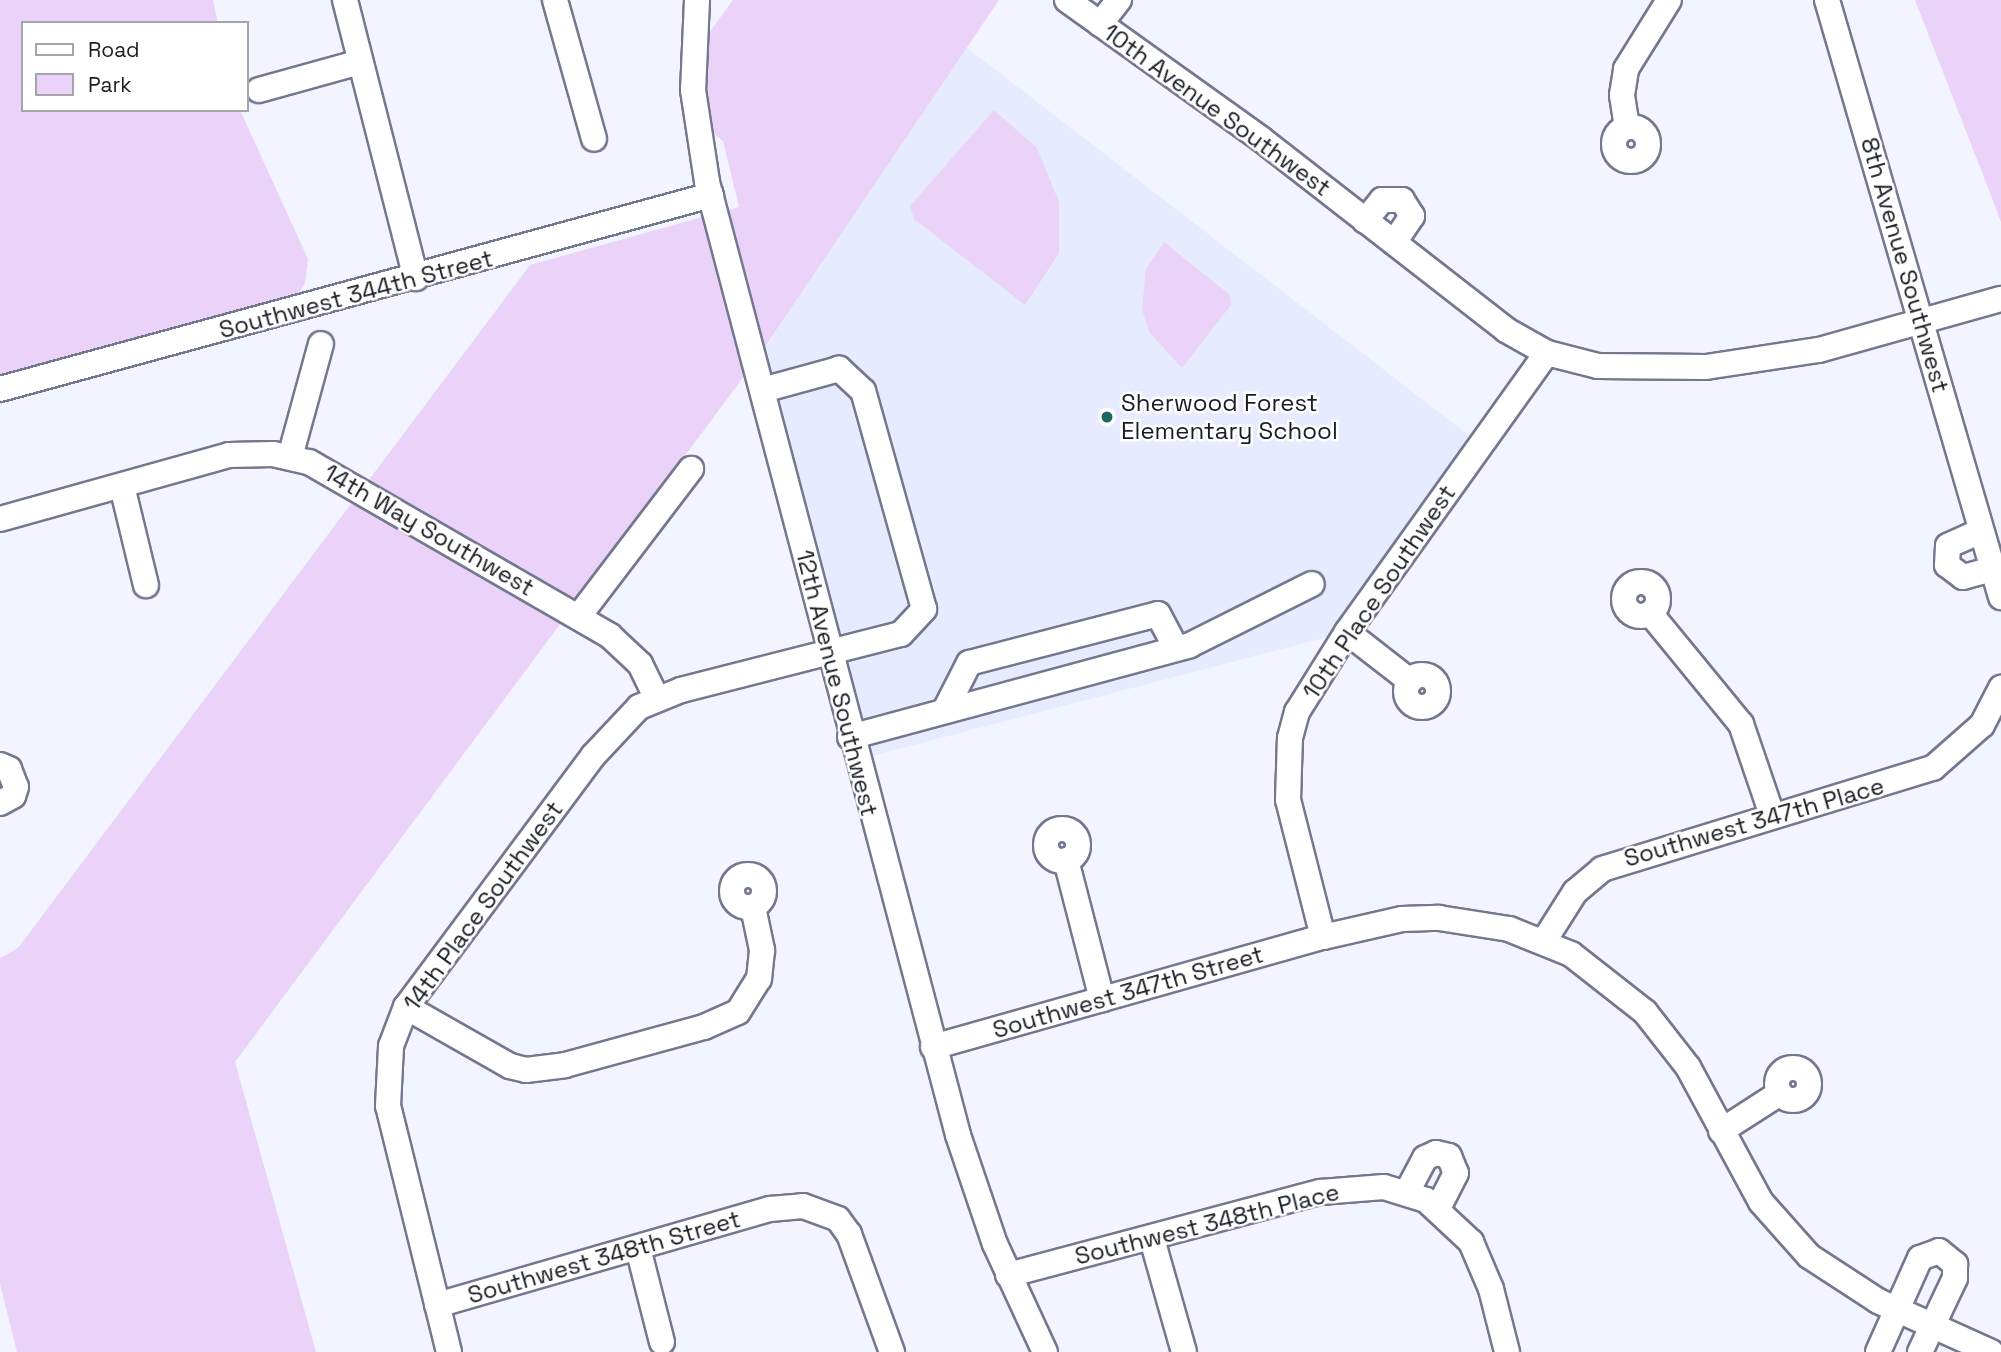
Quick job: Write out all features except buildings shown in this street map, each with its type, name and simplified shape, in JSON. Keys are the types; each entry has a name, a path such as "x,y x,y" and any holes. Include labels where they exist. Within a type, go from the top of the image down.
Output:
{"street":[{"path":"345,0 416,278"},
{"path":"555,0 594,139"},
{"name":"12th Avenue Southwest","path":"697,0 693,90 711,195 828,652 958,1135 1008,1275 1045,1352"},
{"name":"10th Avenue Southwest","path":"1067,0 1365,220 1506,330 1547,353 1598,366 1706,367 1819,350 2001,299"},
{"path":"1100,24 1119,0"},
{"path":"1627,127 1622,87 1626,69 1670,0"},
{"name":"8th Avenue Southwest","path":"1827,0 2001,597"},
{"path":"259,90 360,62"},
{"name":"Southwest 344th Street","path":"0,389 416,278 711,195"},
{"path":"1365,220 1382,200 1395,198 1407,204 1411,223 1394,243"},
{"path":"290,457 321,344"},
{"name":"10th Place Southwest","path":"1323,937 1288,800 1287,765 1297,712 1347,632 1547,353"},
{"path":"656,697 901,634 923,609 863,391 839,369 763,390"},
{"name":"14th Way Southwest","path":"0,519 229,455 290,457 326,469 579,617 631,653 656,697"},
{"path":"579,617 691,468"},
{"path":"122,486 146,585"},
{"path":"1981,531 1953,541 1945,552 1947,565 1963,577 1992,569"},
{"path":"850,737 1176,648 1312,584"},
{"path":"1650,613 1741,724 1772,815"},
{"path":"945,710 970,663 983,659 1157,614 1176,648"},
{"path":"1347,632 1410,681"},
{"name":"Southwest 347th Place","path":"1544,941 1575,892 1602,869 1933,768 1982,725 2001,688"},
{"name":"14th Place Southwest","path":"449,1352 388,1106 391,1046 406,1007 593,756 626,718 656,697"},
{"path":"0,765 9,769 16,787 13,796 0,803"},
{"path":"1066,860 1102,999"},
{"path":"406,1007 510,1066 526,1070 565,1065 704,1027 738,1013 756,986 762,950 753,906"},
{"name":"Southwest 347th Street","path":"933,1048 1323,937 1402,919 1439,918 1509,929 1544,941 1600,973 1645,1012 1688,1068 1761,1202 1785,1232 1835,1275 1916,1318 1991,1352"},
{"path":"1721,1131 1780,1093"},
{"name":"Southwest 348th Place","path":"1008,1275 1341,1188 1384,1187 1424,1200 1458,1226 1481,1264 1507,1352"},
{"name":"Southwest 348th Street","path":"437,1305 770,1209 803,1206 838,1219 857,1247 892,1352"},
{"path":"1152,1239 1184,1352"},
{"path":"638,1248 662,1342"},
{"path":"1878,1352 1916,1318"},
{"path":"1916,1318 1920,1352"}],"shaded area":[{"name":"Sherwood Forest Elementary School","path":"966,47 1480,444 1347,632 856,760 756,360"}],"green space":[{"path":"0,0 213,0 218,21 21,21 21,112 241,112 308,259 305,283 297,296 0,377"},
{"path":"733,0 999,0 756,360 235,1062 316,1352 17,1352 0,1284 0,958 18,948 530,265 739,207 723,141 710,131 705,95 709,33"},
{"path":"1915,0 2001,0 2001,222 1992,198"},
{"path":"994,110 1037,148 1059,202 1059,253 1025,305 914,219 910,206"},
{"path":"1164,242 1230,295 1231,305 1182,368 1149,332 1142,309 1146,269"}],"place":[{"name":"Sherwood Forest Elementary School","path":"1107,417"}]}
